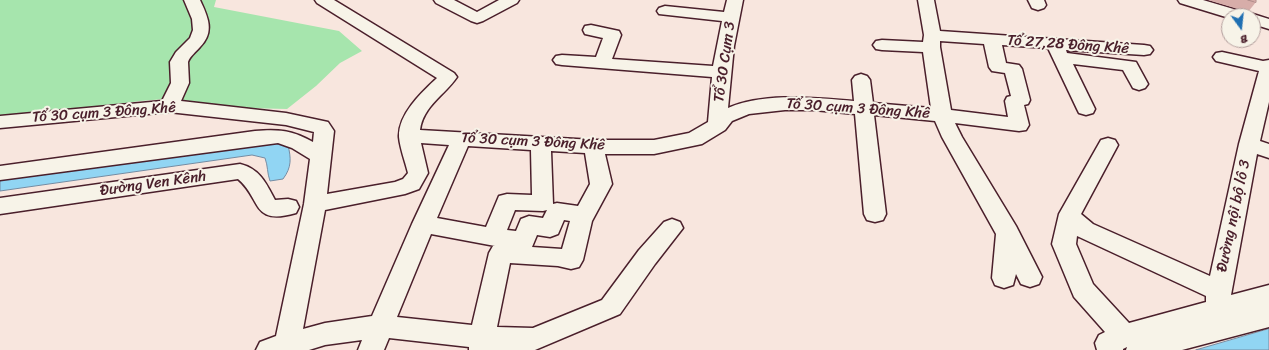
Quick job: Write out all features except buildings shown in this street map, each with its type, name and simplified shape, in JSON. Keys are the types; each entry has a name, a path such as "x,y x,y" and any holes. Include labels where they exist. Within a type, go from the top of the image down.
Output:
{"street":[{"path":"169,106 180,82 178,67 180,60 198,40 202,31 192,0"},
{"path":"323,0 448,77 427,98 410,125 409,136 418,173 435,196"},
{"path":"442,0 477,18 511,0"},
{"name":"Tổ 30 Cụm 3","path":"718,125 721,72 730,17 735,0"},
{"path":"926,0 942,115 1019,125 1014,101 1021,100 1013,68 998,67 992,40"},
{"path":"1186,0 1221,10"},
{"path":"665,11 730,17"},
{"path":"591,30 614,35 602,63"},
{"name":"Tổ 27,28 Đông Khê","path":"882,45 931,41 992,40 1058,50 1144,50"},
{"path":"1058,50 1130,66 1139,84"},
{"path":"1058,50 1086,109"},
{"path":"1222,57 1269,66 1259,147"},
{"path":"562,60 721,72"},
{"path":"860,80 875,214"},
{"name":"Tổ 30 cụm 3 Đông Khê","path":"409,136 594,147 654,147 695,139 718,125 725,117 745,108 785,104 864,108 942,115 952,138 1008,232 1030,277"},
{"name":"Tổ 30 cụm 3 Đông Khê","path":"0,122 169,106 286,119 320,127 324,131 315,204 278,348"},
{"path":"0,173 278,136 298,143 320,156"},
{"path":"371,350 423,224 431,210 435,196 462,138"},
{"path":"493,237 507,202 543,203 541,143"},
{"path":"1108,145 1070,214 1064,244 1083,290 1125,345"},
{"path":"484,344 486,318 501,253 558,257 571,260 581,221 601,184 594,147"},
{"name":"Đường nội bộ lô 3","path":"1218,300 1259,147"},
{"name":"Đường Ven Kênh","path":"0,206 244,172 254,183 268,206 272,208 288,207"},
{"path":"315,204 397,189 411,184 418,173"},
{"path":"423,224 493,237 524,241 529,226 550,228 557,211 585,215"},
{"path":"1070,214 1075,222 1085,230 1218,300"},
{"name":"Tổ 30 cụm 3 Đông Khê","path":"278,348 325,334 381,326 484,344 534,339 610,307 647,257 672,228"},
{"path":"1004,278 1008,232"},
{"path":"1125,345 1218,300 1269,295"},
{"path":"1125,345 1269,316"}],"green space":[{"path":"0,0 216,0 214,7 339,31 362,51 340,63 316,86 287,109 202,107 178,98 140,101 0,121"}],"water":[{"path":"274,139 288,145 290,162 286,175 283,179 270,181 265,158 252,155 0,191 0,175"},
{"path":"1269,329 1269,350 1196,350"}]}
